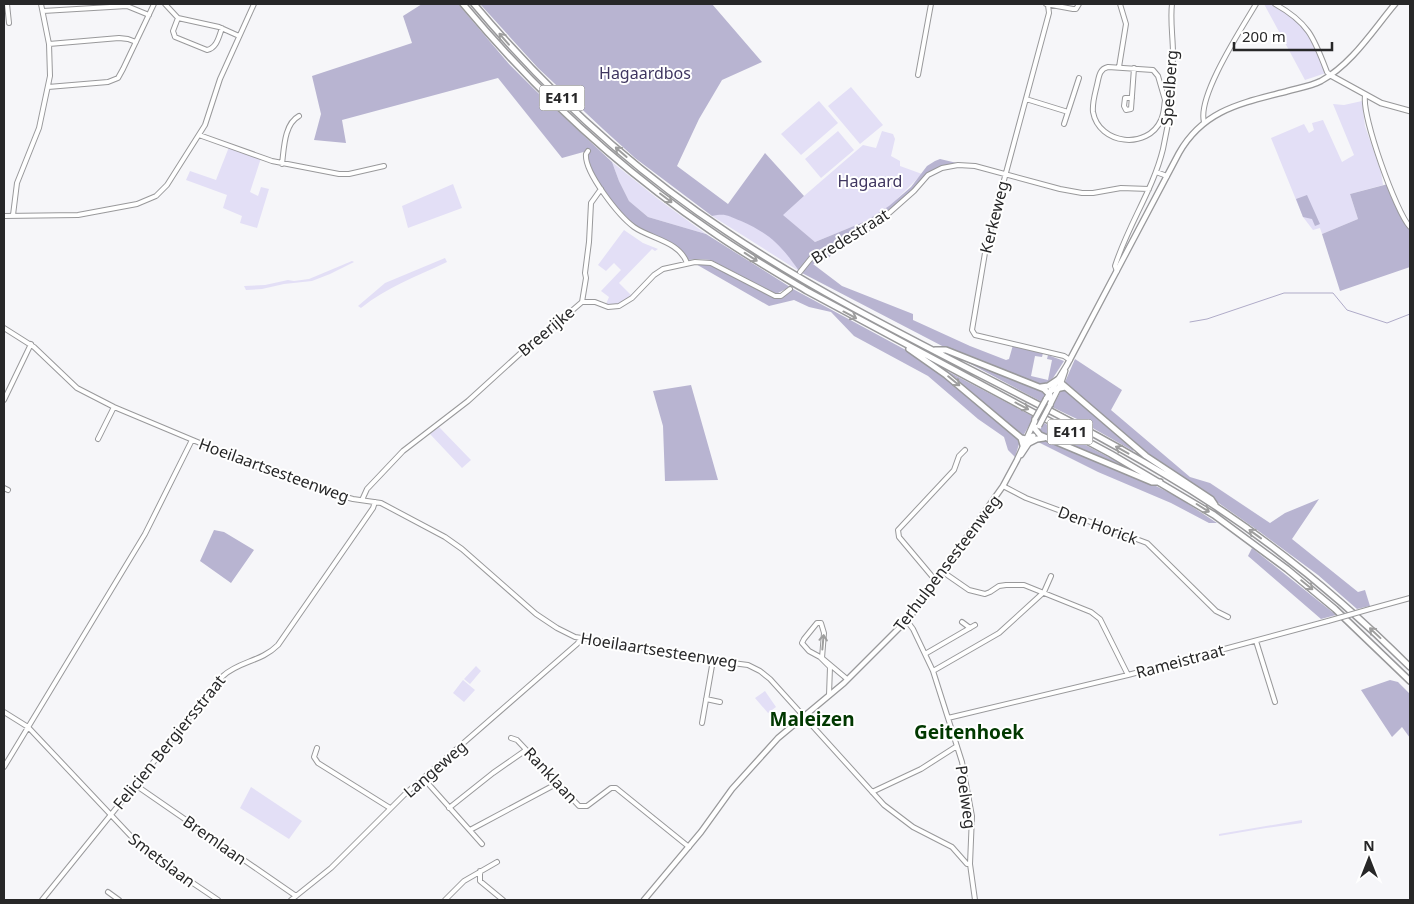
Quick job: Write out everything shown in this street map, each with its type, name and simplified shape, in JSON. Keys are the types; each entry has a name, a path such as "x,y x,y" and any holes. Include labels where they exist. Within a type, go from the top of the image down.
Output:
{"highway":[{"name":"E411","path":"463,4 529,78 584,130 649,186 710,231 807,291 1111,454 1214,515 1287,569 1335,609 1410,680"},
{"name":"E411","path":"474,4 521,58 576,111 622,153 687,204 764,256 822,290 1165,474 1274,548 1334,596 1410,667"},
{"path":"904,343 912,352 952,380 1024,441"},
{"path":"934,350 946,350 1038,387 1050,394"},
{"path":"1038,387 1061,384 1130,444 1211,499 1217,508"},
{"path":"1050,404 1050,394 1061,384"},
{"path":"1024,441 1034,431 1035,419"},
{"path":"1034,431 1152,482 1161,482"},
{"path":"1024,441 1047,438"},
{"path":"1165,474 1178,477"}],"main road":[{"path":"1061,384 1067,365 1187,140 1204,122 1229,108 1304,87 1330,75 1349,60 1394,4"},
{"path":"1337,70 1341,78 1365,96 1389,107 1410,111"},
{"path":"1330,75 1349,85"},
{"path":"1035,419 1050,394"},
{"name":"Terhulpensesteenweg","path":"644,900 689,847 732,789 778,738 847,679 907,621 1004,486 1024,441 1034,431 1050,404"}],"street":[{"path":"7,4 9,23"},
{"path":"13,215 17,183 39,128 48,87 50,44 41,4"},
{"path":"48,87 113,81 121,74 154,4"},
{"path":"164,4 178,18 222,28 239,36"},
{"path":"4,216 78,215 144,202 156,196 167,185 205,125 218,84 254,4"},
{"path":"918,75 931,4"},
{"path":"1047,4 1076,9 1079,4"},
{"name":"Kerkeweg","path":"1047,4 1049,13 986,247 973,332 1064,356 1070,360"},
{"path":"1119,67 1126,24 1120,4"},
{"name":"Speelberg","path":"1117,271 1115,266 1119,253 1150,189 1163,148 1173,55 1172,4"},
{"path":"1204,122 1204,111 1210,89 1256,4"},
{"path":"1275,4 1306,27 1330,75"},
{"path":"43,11 127,5 149,15"},
{"path":"178,18 173,31 175,37 207,50 214,46 222,28"},
{"path":"50,44 119,38 136,42"},
{"path":"1167,100 1155,72 1134,68 1108,67 1102,70 1094,95 1093,111 1102,129 1115,138 1123,140 1142,137 1153,130 1161,122 1167,106"},
{"path":"1132,98 1134,68"},
{"path":"1064,124 1079,78"},
{"path":"1365,96 1367,117 1374,139 1399,209 1410,227"},
{"path":"1026,99 1068,112"},
{"path":"282,164 290,124 299,116"},
{"path":"199,135 282,164 344,174 384,166"},
{"path":"588,151 585,156 586,163 601,189 625,219 633,227 677,248 687,263"},
{"name":"Bredestraat","path":"800,272 812,257 846,242 879,222 914,191 928,175 950,166 968,165 1082,193 1121,188 1150,189"},
{"path":"1156,172 1167,176"},
{"path":"582,302 586,278 591,203 601,189"},
{"name":"Breerijke","path":"362,500 366,490 403,451 468,401 535,340 582,302 595,302 608,307 619,306 632,298 659,272 687,263 711,263 775,296 781,296 790,289"},
{"name":"Hoeilaartsesteenweg","path":"4,328 31,344 77,388 114,407 250,464 327,492 386,506 444,537 462,549 536,614 556,628 581,639 654,648 748,665 760,670 884,804 913,827 952,848 967,864 970,864"},
{"path":"4,400 31,344"},
{"path":"98,439 114,407"},
{"path":"4,767 145,534 190,439"},
{"path":"936,581 899,538 898,530 954,470 959,456 964,450"},
{"name":"Den Horick","path":"1004,486 1026,498 1147,543 1216,611 1228,617"},
{"name":"Felicien Bergiersstraat","path":"42,900 222,676 231,669 264,656 278,645 373,508 375,502"},
{"path":"943,572 969,590 983,594 990,592 998,586 1018,584 1044,592 1096,615 1100,619 1128,674"},
{"path":"933,671 999,633 1044,592 1051,576"},
{"name":"Rameistraat","path":"948,718 1128,674 1410,598"},
{"name":"Poelweg","path":"907,621 913,629 933,671 962,762 971,807 970,864 975,900"},
{"path":"962,622 970,628"},
{"path":"828,696 830,667 820,657 809,651 802,643 817,623 822,624 824,628 822,658 847,679"},
{"path":"925,654 975,625"},
{"name":"Langeweg","path":"291,900 332,868 390,808 500,713 581,639"},
{"path":"1256,640 1275,702"},
{"path":"702,722 713,660"},
{"path":"706,699 720,702"},
{"name":"Smetslaan","path":"4,712 28,727 144,850 218,900"},
{"name":"Ranklaan","path":"511,738 517,740 581,807 587,806 612,788 616,788 689,847"},
{"path":"872,792 922,769 957,746"},
{"path":"317,748 314,757 318,763 390,808"},
{"path":"449,808 526,750"},
{"path":"424,779 482,844"},
{"path":"470,830 558,783"},
{"name":"Bremlaan","path":"134,784 296,896"},
{"path":"444,900 469,878 497,862"},
{"path":"480,881 481,870"},
{"path":"469,878 480,881 503,900"},
{"path":"108,892 119,900"},
{"path":"206,900 210,895"}],"green space":[{"path":"422,4 458,4 509,64 612,162 629,201 648,217 706,234 790,287 776,294 711,260 688,260 677,248 633,225 611,202 597,180 588,159 587,151 562,158 498,78 342,120 346,143 314,140 321,114 312,76 412,43 403,16"},
{"name":"Hagaardbos","path":"480,4 712,4 762,62 722,80 699,119 677,166 728,204 765,153 804,196 783,215 815,242 866,221 889,206 911,187 927,166 935,161 940,159 957,163 933,170 914,190 878,221 846,241 811,257 799,271 780,247 760,231 730,216 712,216 635,158 538,68"},
{"path":"1264,4 1284,10 1302,25 1318,49 1326,73 1305,80"},
{"path":"851,87 883,125 860,144 828,106"},
{"path":"819,101 838,123 801,155 781,134"},
{"path":"1362,101 1365,126 1381,172 1383,185 1350,194 1358,219 1322,234 1320,228 1313,230 1303,217 1271,138 1304,124 1309,133 1314,130 1312,123 1323,120 1342,162 1354,155 1333,104 1344,105"},
{"path":"838,131 854,150 821,178 805,159"},
{"name":"Hagaard","path":"882,131 893,134 895,139 891,156 900,161 900,166 922,174 890,206 866,221 815,242 782,215 863,145 876,148"},
{"path":"229,147 261,158 250,192 258,196 261,187 269,189 257,228 240,223 242,216 223,208 227,195 186,180 190,171 216,180"},
{"path":"612,162 706,234 648,217 629,201"},
{"path":"453,184 462,208 408,228 402,206"},
{"path":"1388,184 1389,191 1406,226 1410,230 1410,267 1340,291 1322,234 1358,219 1350,194"},
{"path":"1307,195 1320,224 1315,226 1312,219 1303,217 1296,199"},
{"path":"723,213 754,227 776,241 799,271 712,216"},
{"path":"624,230 643,243 658,249 655,251 652,249 619,283 632,296 620,304 606,304 609,297 601,291 621,270 614,263 606,271 598,265"},
{"path":"836,249 828,259 813,264 842,286 913,314 913,320 1006,360 1009,359 1013,345 1043,353 1042,357 1035,356 1031,376 1048,380 1052,360 1047,359 1048,355 1064,361 1053,378 1046,385 1042,385 946,348 802,273 812,260"},
{"path":"445,258 447,262 392,288 361,308 358,306 385,283"},
{"path":"352,261 354,262 312,281 262,289 246,290 244,286 309,279"},
{"path":"694,263 706,263 780,298 793,289 915,355 932,366 1018,437 1020,441 1015,457 1008,450 1004,437 978,419 928,376 854,336 831,312 809,307 794,300 769,306"},
{"path":"1075,359 1122,390 1111,410 1190,477 1210,483 1270,523 1285,513 1319,499 1292,539 1358,592 1365,590 1370,606 1357,609 1318,575 1260,532 1133,443 1067,386 1065,382"},
{"path":"967,360 1047,392 1042,402 967,362"},
{"path":"947,371 1034,417 1023,436 947,373"},
{"path":"691,385 718,480 665,481 663,426 653,391"},
{"path":"1062,389 1067,391 1134,449 1133,451 1052,407"},
{"path":"1044,423 1129,468 1040,433 1039,431"},
{"path":"439,427 471,460 462,468 430,434"},
{"path":"1042,439 1148,482 1176,496 1217,523 1209,523 1171,503 1098,472 1036,441"},
{"path":"214,530 224,532 254,550 231,583 200,561"},
{"path":"1252,548 1336,615 1321,619 1248,556"},
{"path":"476,666 481,671 470,684 464,679"},
{"path":"463,680 475,690 464,702 453,693"},
{"path":"1390,680 1398,682 1410,694 1410,738 1402,727 1392,737 1361,690"},
{"path":"765,691 776,707 768,713 755,698"},
{"path":"251,787 302,821 289,839 240,808"},
{"path":"1302,820 1302,823 1219,836 1219,834"}],"waterway":[{"path":"1190,322 1207,319 1284,293 1333,293 1347,310 1387,323 1410,314"}],"tunnel":[{"path":"790,289 800,272"}],"district":[{"name":"Maleizen","path":"812,719"},
{"name":"Geitenhoek","path":"969,732"}]}
